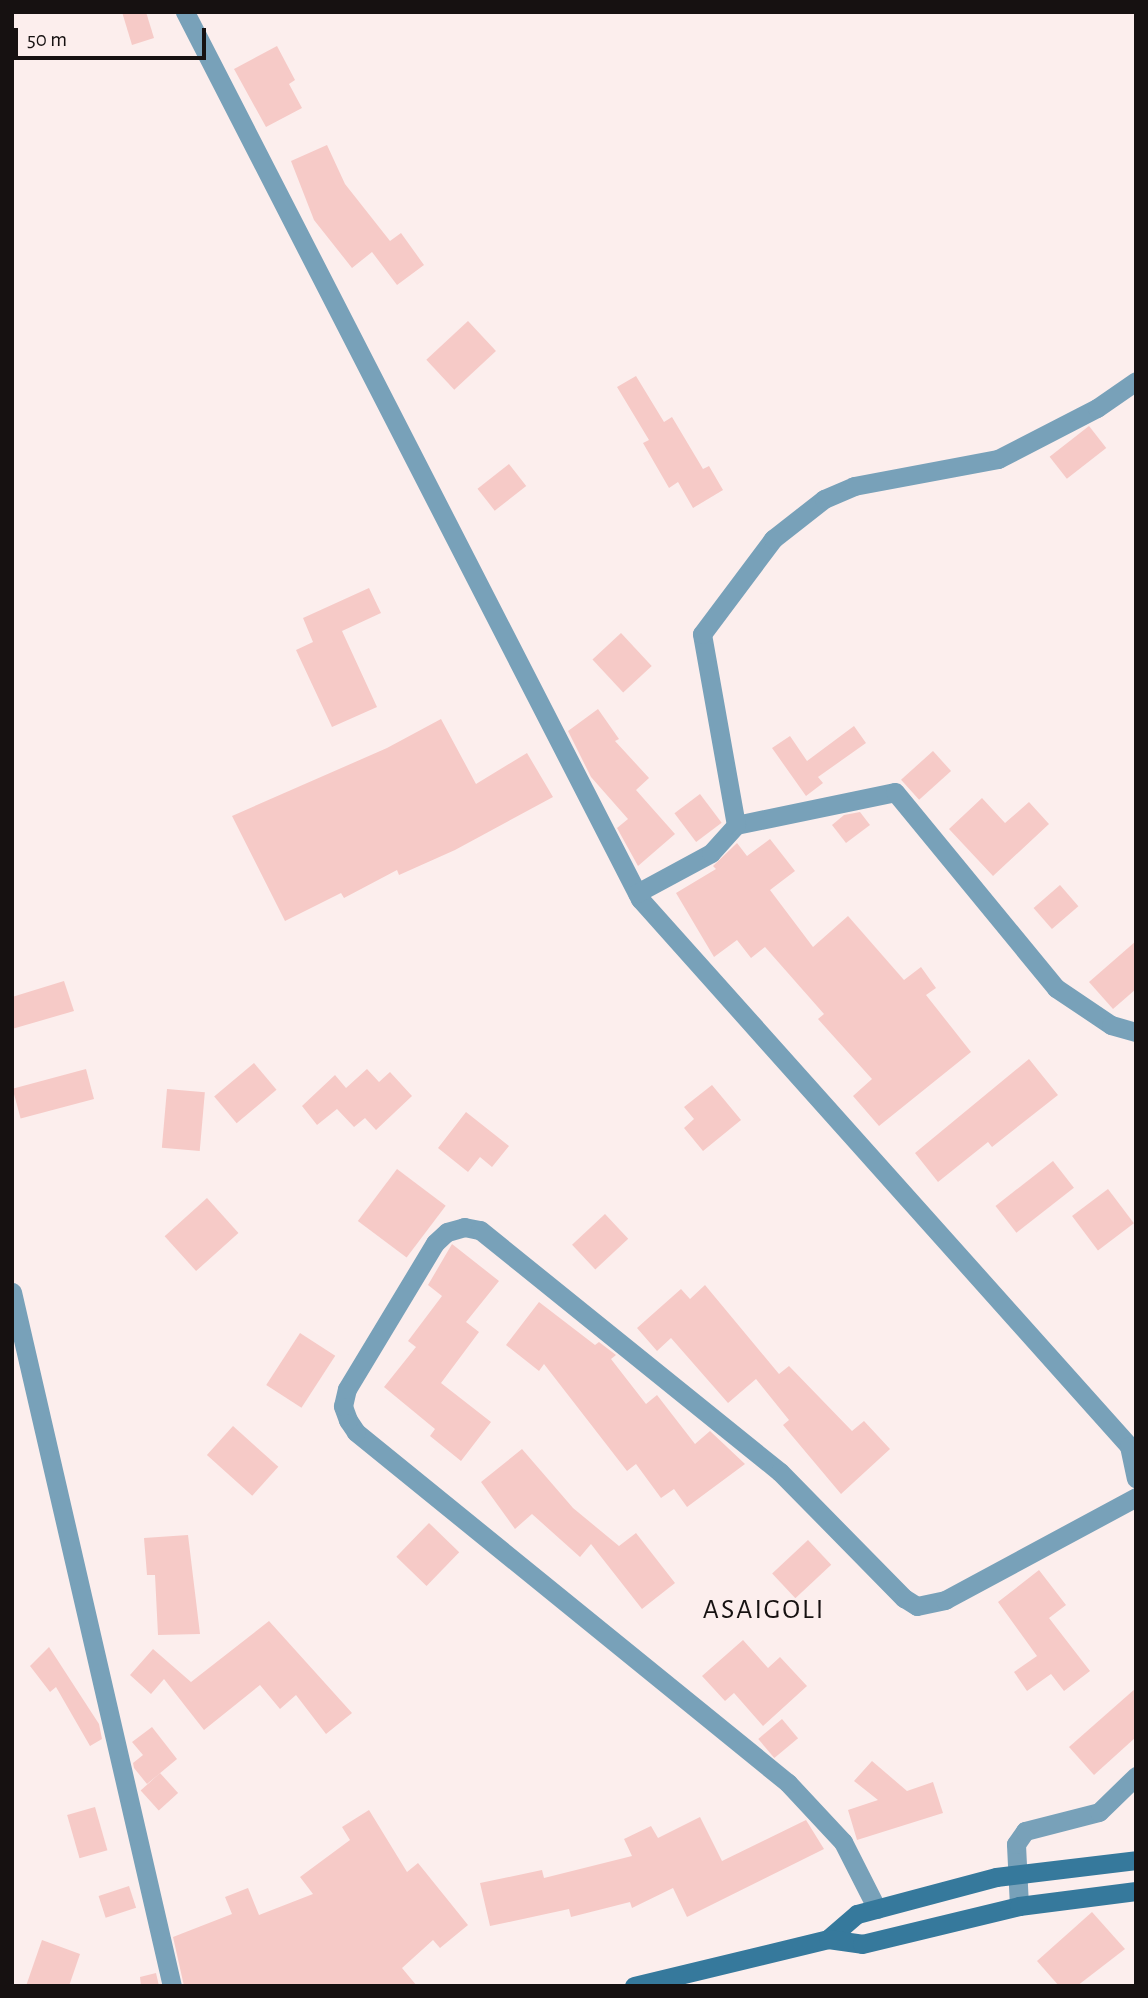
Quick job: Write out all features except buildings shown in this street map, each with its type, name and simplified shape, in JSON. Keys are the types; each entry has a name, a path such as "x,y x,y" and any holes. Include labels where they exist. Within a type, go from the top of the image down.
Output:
{"main road":[{"path":"828,1939 857,1914 1015,1875 1136,1860"},
{"path":"634,1986 828,1939 862,1944 1018,1906 1136,1891"}],"street":[{"path":"185,12 637,893 1132,1442 1136,1478"},
{"path":"736,825 702,634 774,539 824,499 854,486 998,459 1097,408 1136,381"},
{"path":"637,893 711,853 736,825 895,792 1056,988 1111,1025 1136,1032"},
{"path":"877,1909 843,1842 788,1783 356,1432 348,1420 343,1406 347,1390 435,1242 456,1230 480,1230 780,1472 904,1598 917,1606 945,1600 1136,1497"},
{"path":"12,1292 172,1986"},
{"path":"1018,1906 1016,1844 1025,1831 1099,1812 1136,1776"}],"district":[{"name":"ASAIGOLI","path":"764,1610"}]}
